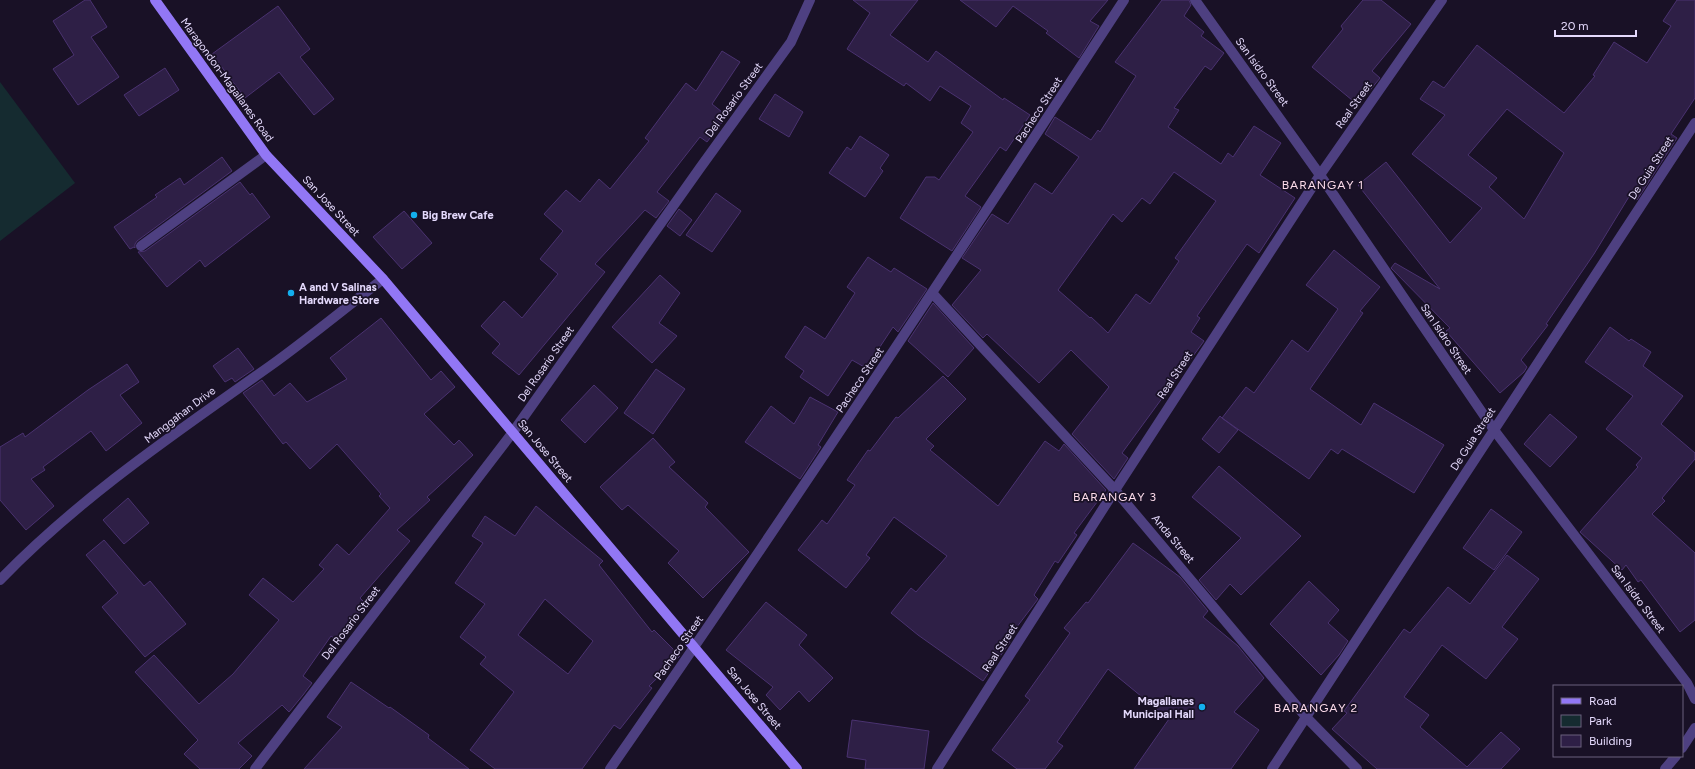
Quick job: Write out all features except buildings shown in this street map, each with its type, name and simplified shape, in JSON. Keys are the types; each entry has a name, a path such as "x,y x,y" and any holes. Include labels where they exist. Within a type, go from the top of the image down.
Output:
{"main road":[{"name":"Maragondon-Magallanes Road","path":"155,0 266,155"},
{"name":"San Jose Street","path":"266,155 383,279 797,769"}],"street":[{"name":"Del Rosario Street","path":"255,769 513,432 695,174 791,42 810,0"},
{"name":"Pacheco Street","path":"610,769 695,647 933,294 1124,0"},
{"name":"San Isidro Street","path":"1195,0 1320,175 1494,430 1688,683 1695,699"},
{"name":"Real Street","path":"937,769 1115,490 1320,175 1442,0"},
{"name":"De Guia Street","path":"1272,769 1695,123"},
{"path":"141,246 266,155"},
{"name":"Manggahan Drive","path":"0,580 19,560 81,505 213,405 271,365 383,279"},
{"name":"Anda Street","path":"933,294 1115,490 1306,717 1357,769"},
{"path":"1683,746 1695,728"},
{"path":"1665,769 1675,757"}],"green space":[{"path":"0,82 75,183 0,241"}],"place":[{"name":"Big Brew Cafe","path":"414,215"},
{"name":"A and V Salinas Hardware Store","path":"291,293"},
{"name":"Magallanes Municipal Hall","path":"1202,707"}],"district":[{"name":"BARANGAY 1","path":"1323,185"},
{"name":"BARANGAY 3","path":"1115,497"},
{"name":"BARANGAY 2","path":"1316,708"}]}
